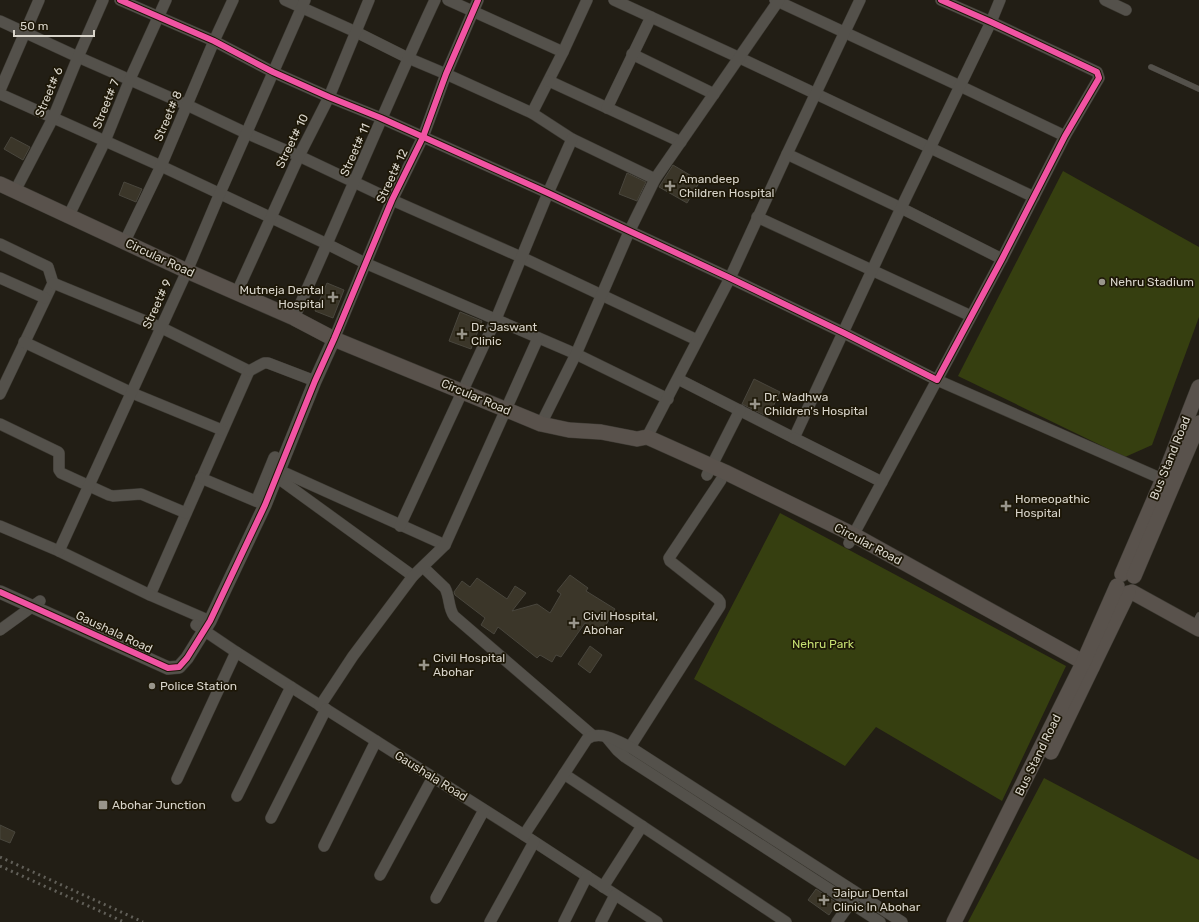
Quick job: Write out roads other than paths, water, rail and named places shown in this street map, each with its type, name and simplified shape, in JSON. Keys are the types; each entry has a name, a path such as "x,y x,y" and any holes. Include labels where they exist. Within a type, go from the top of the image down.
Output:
{"main road":[{"name":"Circular Road","path":"0,184 68,217 125,241 185,275 237,292 327,335 541,424 569,430 601,432 642,438 644,445 713,474 851,539 1086,669"},
{"name":"Circular Road","path":"0,195 185,275 290,327 327,335"},
{"name":"Bus Stand Road","path":"965,922 1128,584 1168,482 1199,386"},
{"name":"Bus Stand Road","path":"1168,482 1199,423"},
{"path":"1128,584 1198,621"},
{"name":"Bus Stand Road","path":"954,922 1086,669"}],"street":[{"path":"0,90 38,0"},
{"name":"Street# 6","path":"15,191 53,118 103,0"},
{"path":"120,0 214,41 273,72 381,118 548,193 730,278 937,380 1168,482"},
{"name":"Street# 7","path":"68,217 105,141 130,79 166,0"},
{"name":"Street# 8","path":"125,241 161,166 233,0"},
{"path":"285,0 303,4 408,58 532,113 572,139 656,179"},
{"name":"Street# 10","path":"237,292 299,156 329,97 369,0"},
{"name":"Street# 11","path":"294,318 381,118 435,0"},
{"path":"448,0 563,52"},
{"name":"Street# 12","path":"327,335 366,263 392,200 423,137 446,74 478,0"},
{"path":"532,113 549,81 587,0"},
{"path":"614,0 1034,197"},
{"path":"541,424 576,354 629,232 656,179 740,58 778,0 1065,136"},
{"path":"642,438 668,399 730,278 757,217 860,0"},
{"path":"851,539 1002,259 1065,136 1099,78 1097,72 941,0"},
{"path":"794,438 844,333 871,271 991,22 1000,0"},
{"path":"1105,0 1126,10"},
{"name":"Street# 9","path":"59,552 88,486 132,394 160,327 185,275 303,4"},
{"path":"607,108 650,17"},
{"path":"0,21 187,105 246,134 299,156 392,200 602,294 697,340"},
{"path":"632,54 714,94"},
{"path":"549,81 681,142"},
{"path":"0,94 220,193 366,263 576,354 668,399"},
{"path":"400,526 496,319 572,139"},
{"path":"787,154 901,208 1002,259"},
{"path":"757,217 971,316"},
{"path":"0,244 48,267 53,283 1,389"},
{"path":"0,278 45,298"},
{"path":"53,283 160,327 249,371"},
{"path":"0,526 150,595 203,623 261,503 311,380 327,335"},
{"path":"271,818 323,708 353,656 413,576 445,545 507,410 538,338"},
{"path":"24,342 132,394 222,430"},
{"path":"150,595 249,371 264,363 268,363 311,380"},
{"path":"678,379 882,482"},
{"path":"630,747 720,606 718,599 668,558 713,474 740,410"},
{"path":"0,424 58,452 59,471 88,486 113,496 141,494 186,513"},
{"path":"274,472 445,545"},
{"path":"274,472 413,576"},
{"path":"201,478 261,503"},
{"path":"423,567 448,592 451,613 592,736"},
{"name":"Gaushala Road","path":"0,583 36,604 168,668 179,667 187,658 203,623 236,652 524,835 657,922"},
{"name":"Gaushala Road","path":"0,592 36,604"},
{"path":"0,630 36,604"},
{"path":"177,779 236,652"},
{"path":"237,796 291,687"},
{"path":"524,835 587,739 598,735 630,747 856,894 902,922"},
{"path":"606,737 625,757 880,922"},
{"path":"324,846 376,741"},
{"path":"564,774 786,922"},
{"path":"380,875 433,777"},
{"path":"436,898 484,810"},
{"path":"603,887 642,826"},
{"path":"490,922 534,842"},
{"path":"564,922 587,876"},
{"path":"837,922 856,894"},
{"path":"601,922 615,895"}],"lane":[{"path":"1151,67 1199,89"}],"railway":[{"path":"0,857 143,922"},
{"path":"0,866 124,922"}],"place":[{"name":"Amandeep Children Hospital","path":"670,186"},
{"name":"Nehru Stadium","path":"1102,282"},
{"name":"Mutneja Dental Hospital","path":"333,297"},
{"name":"Dr. Jaswant Clinic","path":"462,334"},
{"name":"Dr. Wadhwa Children's Hospital","path":"755,404"},
{"name":"Homeopathic Hospital","path":"1006,506"},
{"name":"Civil Hospital, Abohar","path":"574,623"},
{"name":"Civil Hospital Abohar","path":"424,665"},
{"name":"Police Station","path":"152,686"},
{"name":"Abohar Junction","path":"103,805"},
{"name":"Jaipur Dental Clinic In Abohar","path":"824,900"}],"park label":[{"name":"Nehru Park","path":"823,644"}]}
